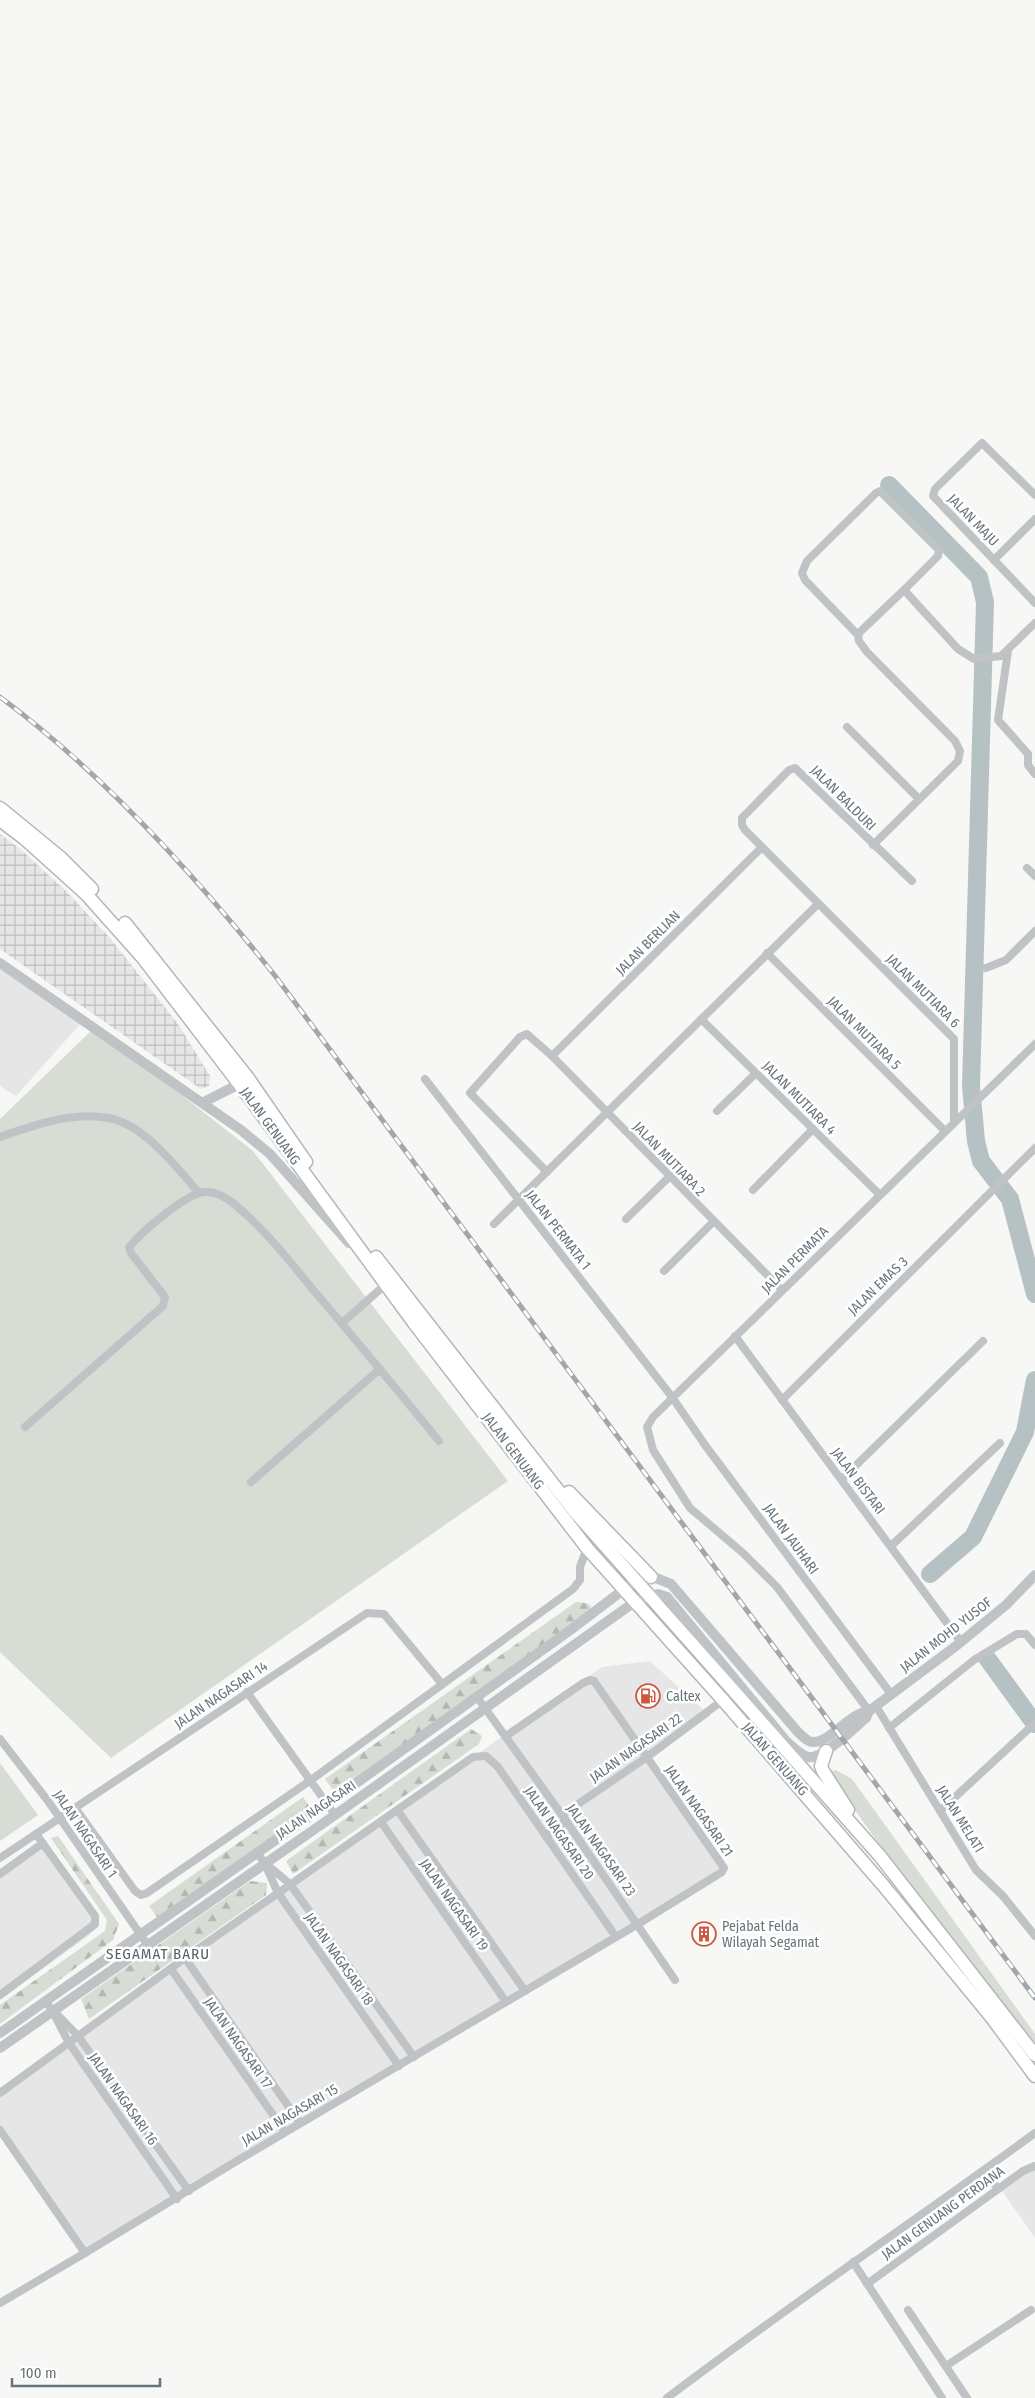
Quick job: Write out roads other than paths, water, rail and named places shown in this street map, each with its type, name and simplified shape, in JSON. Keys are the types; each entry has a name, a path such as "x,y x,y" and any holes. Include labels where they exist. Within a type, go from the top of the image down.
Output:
{"highway":[{"name":"JALAN GENUANG","path":"0,808 60,858 122,919 149,951 387,1272 630,1584 636,1601 724,1700 916,1924 992,2018 1035,2076"},
{"name":"JALAN GENUANG","path":"0,820 25,839 86,894 119,929 244,1081 385,1285 587,1548 630,1584 649,1596 880,1856 1035,2055"},
{"path":"523,1445 651,1577"},
{"path":"826,1751 821,1766 822,1771 880,1856"}],"street":[{"name":"JALAN MAJU","path":"1035,494 982,443 935,489 933,496 1035,603"},
{"path":"858,635 938,556 939,550 880,491 807,561 802,573 805,580 858,635 859,642 880,667 959,746 960,754 958,761 872,845"},
{"path":"994,560 1035,519"},
{"path":"904,590 958,649 974,659 1001,656 1035,623"},
{"path":"1008,651 998,720 1028,754 1028,765 1035,774"},
{"path":"847,727 919,799"},
{"path":"1028,754 1035,747"},
{"name":"JALAN BALDURI","path":"762,847 745,830 742,825 742,818 792,768 912,881"},
{"name":"JALAN MUTIARA 6","path":"762,847 954,1039 954,1120"},
{"name":"JALAN BERLIAN","path":"552,1056 762,847"},
{"path":"1027,868 1035,876"},
{"path":"494,1224 818,904"},
{"path":"986,968 1006,960 1035,931"},
{"name":"JALAN MUTIARA 5","path":"767,953 944,1130"},
{"path":"0,963 204,1102 270,1154 385,1285 342,1323"},
{"name":"JALAN MUTIARA 4","path":"701,1019 880,1194"},
{"path":"547,1172 470,1093 524,1036 530,1035 607,1114"},
{"path":"1032,1047 1035,1056"},
{"name":"JALAN PERMATA","path":"647,1427 653,1417 672,1397 954,1120 1032,1047"},
{"path":"717,1111 756,1073"},
{"name":"JALAN PERMATA 1","path":"425,1079 672,1397"},
{"path":"204,1102 244,1081"},
{"name":"JALAN MUTIARA 2","path":"607,1114 782,1290"},
{"path":"0,1137 56,1120 90,1116 114,1119 136,1131 164,1153 199,1193"},
{"path":"753,1190 813,1129"},
{"name":"JALAN EMAS 3","path":"782,1400 1035,1148"},
{"path":"626,1220 669,1177"},
{"path":"25,1427 163,1306 165,1297 131,1253 130,1247 180,1204 199,1193 206,1192 219,1195 241,1210 295,1268 439,1441"},
{"path":"664,1271 713,1222"},
{"name":"JALAN BISTARI","path":"736,1336 961,1642"},
{"path":"842,1479 983,1341"},
{"path":"251,1482 380,1369"},
{"name":"JALAN JAUHARI","path":"672,1397 891,1694"},
{"name":"JALAN MELATI","path":"647,1427 653,1450 690,1508 743,1553 777,1588 889,1728 976,1870 1003,1896 1035,1936"},
{"path":"891,1546 1000,1443"},
{"name":"JALAN NAGASARI","path":"151,1891 311,1780 573,1589 580,1580 580,1567 587,1548"},
{"path":"630,1584 651,1577 667,1581 676,1589 797,1731 810,1741 822,1740 859,1712 872,1708"},
{"name":"JALAN MOHD YUSOF","path":"872,1708 961,1642 1034,1580"},
{"name":"JALAN NAGASARI","path":"0,2033 327,1804 477,1697 630,1584"},
{"path":"649,1596 663,1595 670,1600 786,1741 809,1757 815,1757 826,1751 866,1718 872,1708"},
{"name":"JALAN NAGASARI","path":"0,2048 264,1862 335,1815 636,1601 649,1596"},
{"name":"JALAN NAGASARI 14","path":"0,1858 76,1809 361,1616 373,1612 384,1614 442,1684"},
{"path":"889,1728 974,1660 1008,1638 1017,1634 1026,1634 1035,1645"},
{"path":"506,1736 590,1680 598,1685 647,1758"},
{"path":"247,1692 335,1815"},
{"name":"JALAN NAGASARI 23","path":"477,1697 564,1818 675,1980"},
{"name":"JALAN NAGASARI 22","path":"546,1836 564,1818 724,1700"},
{"path":"940,1811 1035,1723"},
{"name":"JALAN NAGASARI 1","path":"0,1739 21,1764 147,1944"},
{"name":"JALAN NAGASARI 20","path":"398,1811 473,1757 486,1756 498,1767 616,1937"},
{"name":"JALAN NAGASARI 21","path":"638,1924 722,1872 724,1868 647,1758"},
{"name":"JALAN NAGASARI 1","path":"76,1809 135,1891 141,1895 151,1891"},
{"path":"0,2093 185,1958 398,1811 525,1991"},
{"name":"JALAN NAGASARI 19","path":"381,1822 506,2002"},
{"path":"0,1995 95,1924 96,1916 36,1834"},
{"path":"0,1874 43,1843"},
{"path":"256,1852 264,1862 290,1884 414,2057"},
{"name":"JALAN NAGASARI 18","path":"264,1862 278,1893 399,2066"},
{"name":"JALAN NAGASARI 15","path":"0,2303 177,2199 300,2123 638,1924"},
{"path":"185,1958 300,2123"},
{"name":"JALAN NAGASARI 17","path":"170,1969 285,2132"},
{"path":"45,2002 78,2036 188,2191"},
{"name":"JALAN NAGASARI 16","path":"53,2012 69,2044 177,2199"},
{"path":"0,2130 85,2253"},
{"path":"666,2398 853,2262 985,2171 1035,2133"},
{"name":"JALAN GENUANG PERDANA","path":"867,2284 1023,2171 1035,2166"},
{"path":"985,2171 998,2189"},
{"path":"853,2262 942,2398"},
{"path":"908,2310 967,2398"},
{"path":"946,2366 1031,2310"}],"waterway":[{"path":"889,485 979,577 985,602 971,1086 976,1141 981,1161 1010,1199 1035,1294"},
{"path":"930,1574 973,1537 1025,1432 1035,1380"},
{"path":"987,1658 1035,1724"}],"railway":[{"path":"0,697 76,759 147,828 214,901 276,977 1035,1998"}],"place":[{"name":"Caltex","path":"648,1696"},
{"name":"Pejabat Felda Wilayah Segamat","path":"704,1934"}],"district":[{"name":"SEGAMAT BARU","path":"158,1954"}]}
